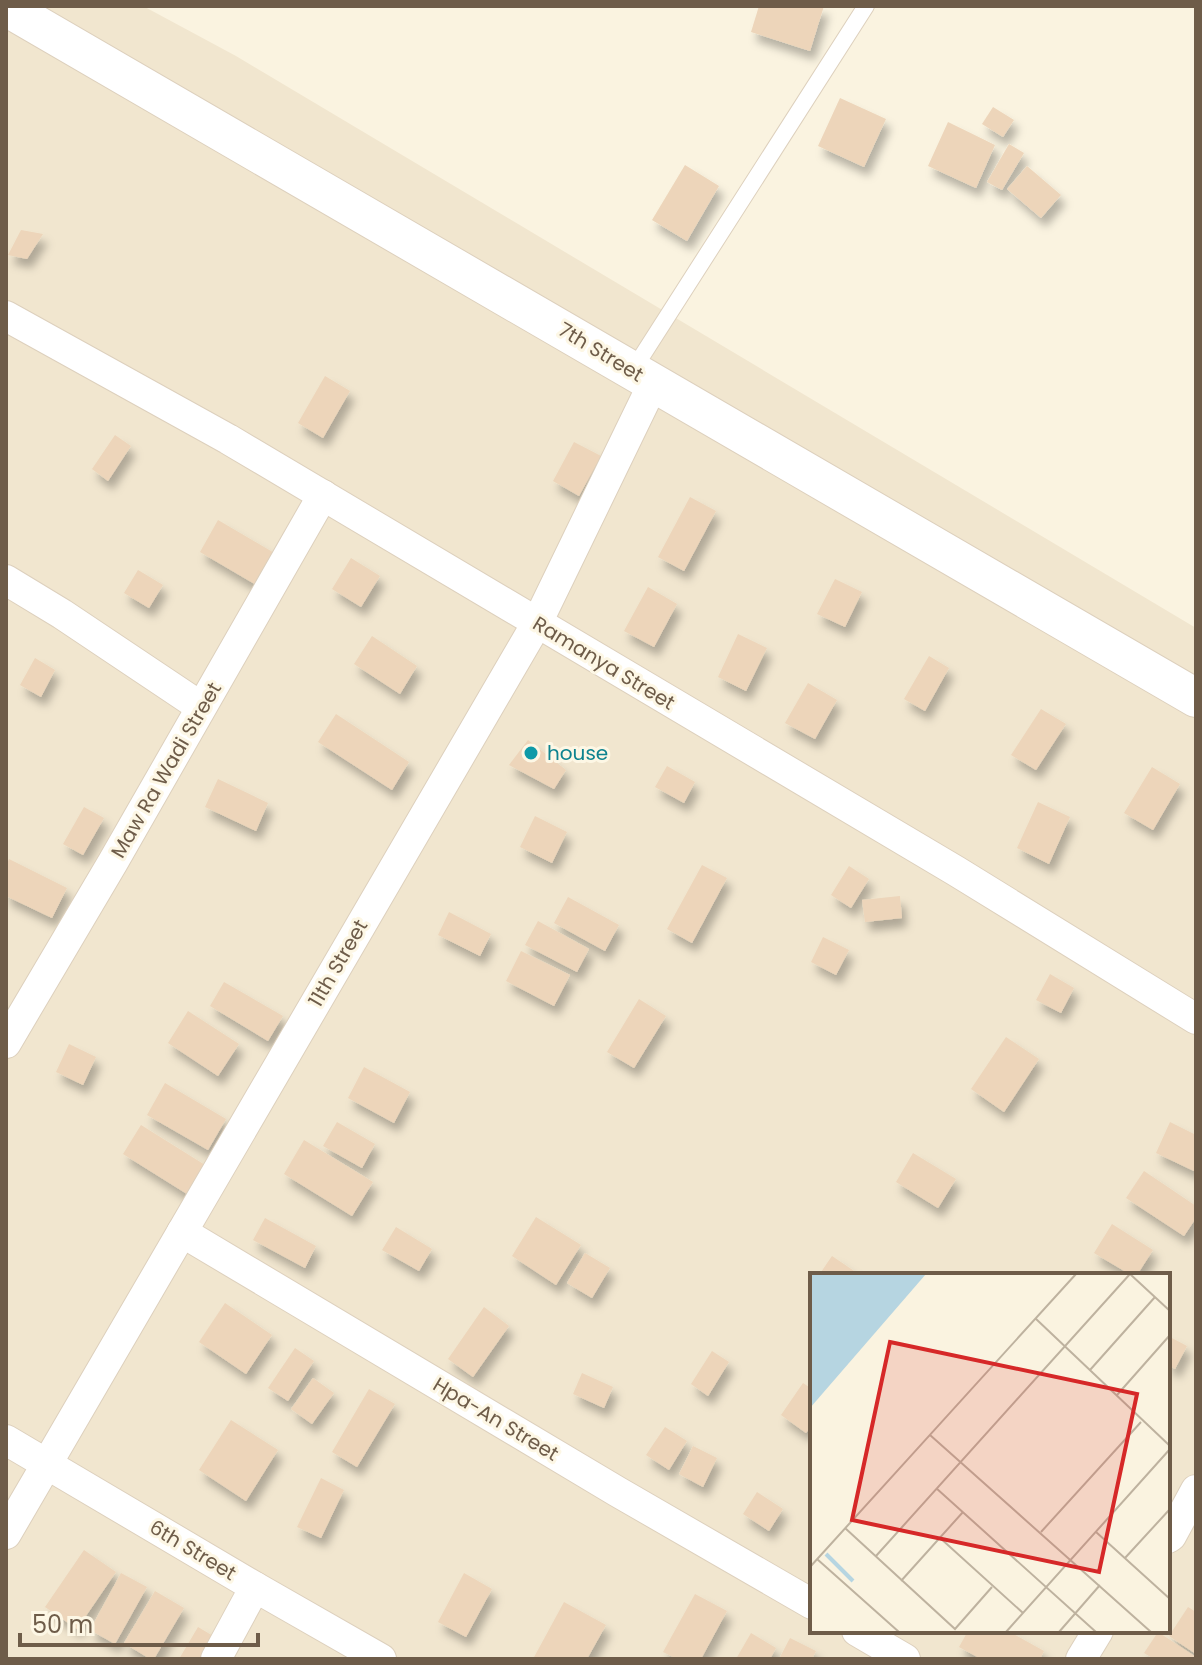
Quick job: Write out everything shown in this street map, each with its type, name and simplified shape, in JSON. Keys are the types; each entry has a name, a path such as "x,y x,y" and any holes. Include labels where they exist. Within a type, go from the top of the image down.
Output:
{"street":[{"name":"7th Street","path":"6,7 1196,698"},
{"name":"Ramanya Street","path":"6,316 323,495 956,871 1196,1019"},
{"name":"11th Street","path":"6,1534 537,623 643,377"},
{"name":"Maw Ra Wadi Street","path":"6,1043 323,495"},
{"path":"7,583 62,614 201,707"},
{"name":"Hpa-An Street","path":"182,1232 810,1603"},
{"name":"6th Street","path":"6,1440 381,1659"},
{"path":"1178,1541 1196,1490"},
{"path":"216,1659 255,1587"},
{"path":"860,1633 905,1659"},
{"path":"1081,1659 1097,1633"}],"lane":[{"path":"643,377 866,6"}],"shaded area":[{"path":"6,6 143,6 236,56 1196,628 1196,1659 6,1659"}],"building":[{"path":"759,6 824,6 810,51 751,32"},
{"path":"840,98 886,119 864,167 818,146"},
{"path":"993,107 1014,120 1003,137 982,124"},
{"path":"948,122 995,145 976,188 928,166"},
{"path":"1009,144 1024,153 1002,190 987,182"},
{"path":"685,165 719,186 687,241 652,220"},
{"path":"1027,166 1061,195 1041,218 1007,189"},
{"path":"21,230 43,234 27,259 8,255"},
{"path":"325,376 350,391 323,438 298,423"},
{"path":"115,435 131,446 108,481 92,469"},
{"path":"574,442 601,456 579,496 553,481"},
{"path":"690,497 716,511 684,571 658,557"},
{"path":"218,520 276,554 258,586 200,552"},
{"path":"351,558 380,576 361,607 332,589"},
{"path":"138,570 163,585 149,608 124,593"},
{"path":"835,579 862,592 845,627 817,614"},
{"path":"648,587 677,604 654,647 624,631"},
{"path":"738,634 767,648 746,691 718,677"},
{"path":"372,636 417,666 400,694 354,664"},
{"path":"929,656 949,668 925,711 904,699"},
{"path":"35,658 55,670 41,697 20,685"},
{"path":"808,683 837,700 815,739 785,723"},
{"path":"1041,709 1066,724 1036,770 1011,755"},
{"path":"336,714 409,762 392,790 318,742"},
{"name":"house","path":"528,740 566,770 554,789 509,765"},
{"path":"667,766 695,782 684,803 655,787"},
{"path":"1152,767 1180,784 1153,830 1124,813"},
{"path":"218,779 268,803 256,831 205,807"},
{"path":"1038,802 1070,817 1049,864 1017,848"},
{"path":"84,807 104,818 83,855 63,844"},
{"path":"535,816 567,832 552,863 520,847"},
{"path":"9,859 67,888 52,918 6,896 6,866"},
{"path":"702,865 727,878 692,943 667,929"},
{"path":"849,866 869,879 851,908 831,895"},
{"path":"900,896 902,918 865,922 862,900"},
{"path":"568,897 619,925 605,951 554,923"},
{"path":"449,912 491,934 480,956 438,935"},
{"path":"538,921 589,949 577,972 525,945"},
{"path":"823,937 849,950 836,975 811,962"},
{"path":"521,951 570,975 554,1006 506,981"},
{"path":"1050,974 1074,988 1061,1013 1036,1000"},
{"path":"224,982 283,1016 268,1041 210,1006"},
{"path":"639,999 666,1016 634,1068 607,1052"},
{"path":"188,1011 239,1044 218,1076 168,1043"},
{"path":"1006,1037 1039,1059 1004,1112 971,1089"},
{"path":"69,1044 96,1057 83,1085 56,1072"},
{"path":"364,1067 410,1092 394,1123 348,1098"},
{"path":"165,1083 226,1119 208,1150 147,1115"},
{"path":"337,1122 375,1144 362,1168 323,1146"},
{"path":"1170,1122 1196,1135 1196,1172 1156,1153"},
{"path":"141,1125 205,1165 187,1194 123,1154"},
{"path":"304,1140 373,1182 352,1216 284,1174"},
{"path":"913,1153 956,1179 938,1208 896,1182"},
{"path":"1144,1171 1196,1206 1196,1218 1184,1236 1126,1198"},
{"path":"536,1217 581,1245 556,1285 512,1256"},
{"path":"265,1218 316,1246 305,1268 253,1240"},
{"path":"1112,1224 1153,1250 1138,1273 1128,1273 1094,1253"},
{"path":"396,1227 432,1249 419,1271 382,1250"},
{"path":"585,1253 610,1268 592,1298 567,1283"},
{"path":"832,1256 857,1273 820,1273"},
{"path":"225,1303 272,1335 246,1374 199,1342"},
{"path":"484,1307 509,1326 473,1377 448,1359"},
{"path":"1170,1337 1187,1346 1175,1369 1170,1366"},
{"path":"295,1348 314,1361 288,1401 268,1388"},
{"path":"712,1351 729,1362 708,1396 691,1384"},
{"path":"582,1373 613,1387 604,1408 573,1394"},
{"path":"313,1378 334,1393 312,1424 291,1409"},
{"path":"803,1383 810,1388 810,1428 806,1433 781,1415"},
{"path":"369,1389 395,1404 357,1467 332,1452"},
{"path":"231,1420 278,1450 246,1501 199,1470"},
{"path":"665,1427 687,1441 669,1470 646,1455"},
{"path":"693,1446 717,1458 703,1487 679,1474"},
{"path":"321,1478 344,1490 321,1538 297,1527"},
{"path":"757,1492 783,1509 769,1531 743,1514"},
{"path":"84,1550 116,1572 77,1629 45,1607"},
{"path":"121,1573 147,1587 115,1644 90,1630"},
{"path":"464,1573 492,1589 466,1637 438,1622"},
{"path":"155,1591 184,1608 154,1659 150,1659 124,1643"},
{"path":"695,1594 727,1611 701,1659 677,1659 663,1652"},
{"path":"564,1602 606,1625 587,1659 533,1659"},
{"path":"1188,1607 1196,1612 1196,1654 1169,1636"},
{"path":"198,1627 223,1642 214,1659 179,1659"},
{"path":"751,1633 776,1648 770,1659 736,1659"},
{"path":"967,1633 1012,1633 1044,1651 1040,1659 981,1659 959,1647"},
{"path":"1160,1633 1196,1659 1154,1659 1144,1653"},
{"path":"790,1638 816,1651 812,1659 779,1659"}],"place":[{"name":"house","path":"531,753"}]}
